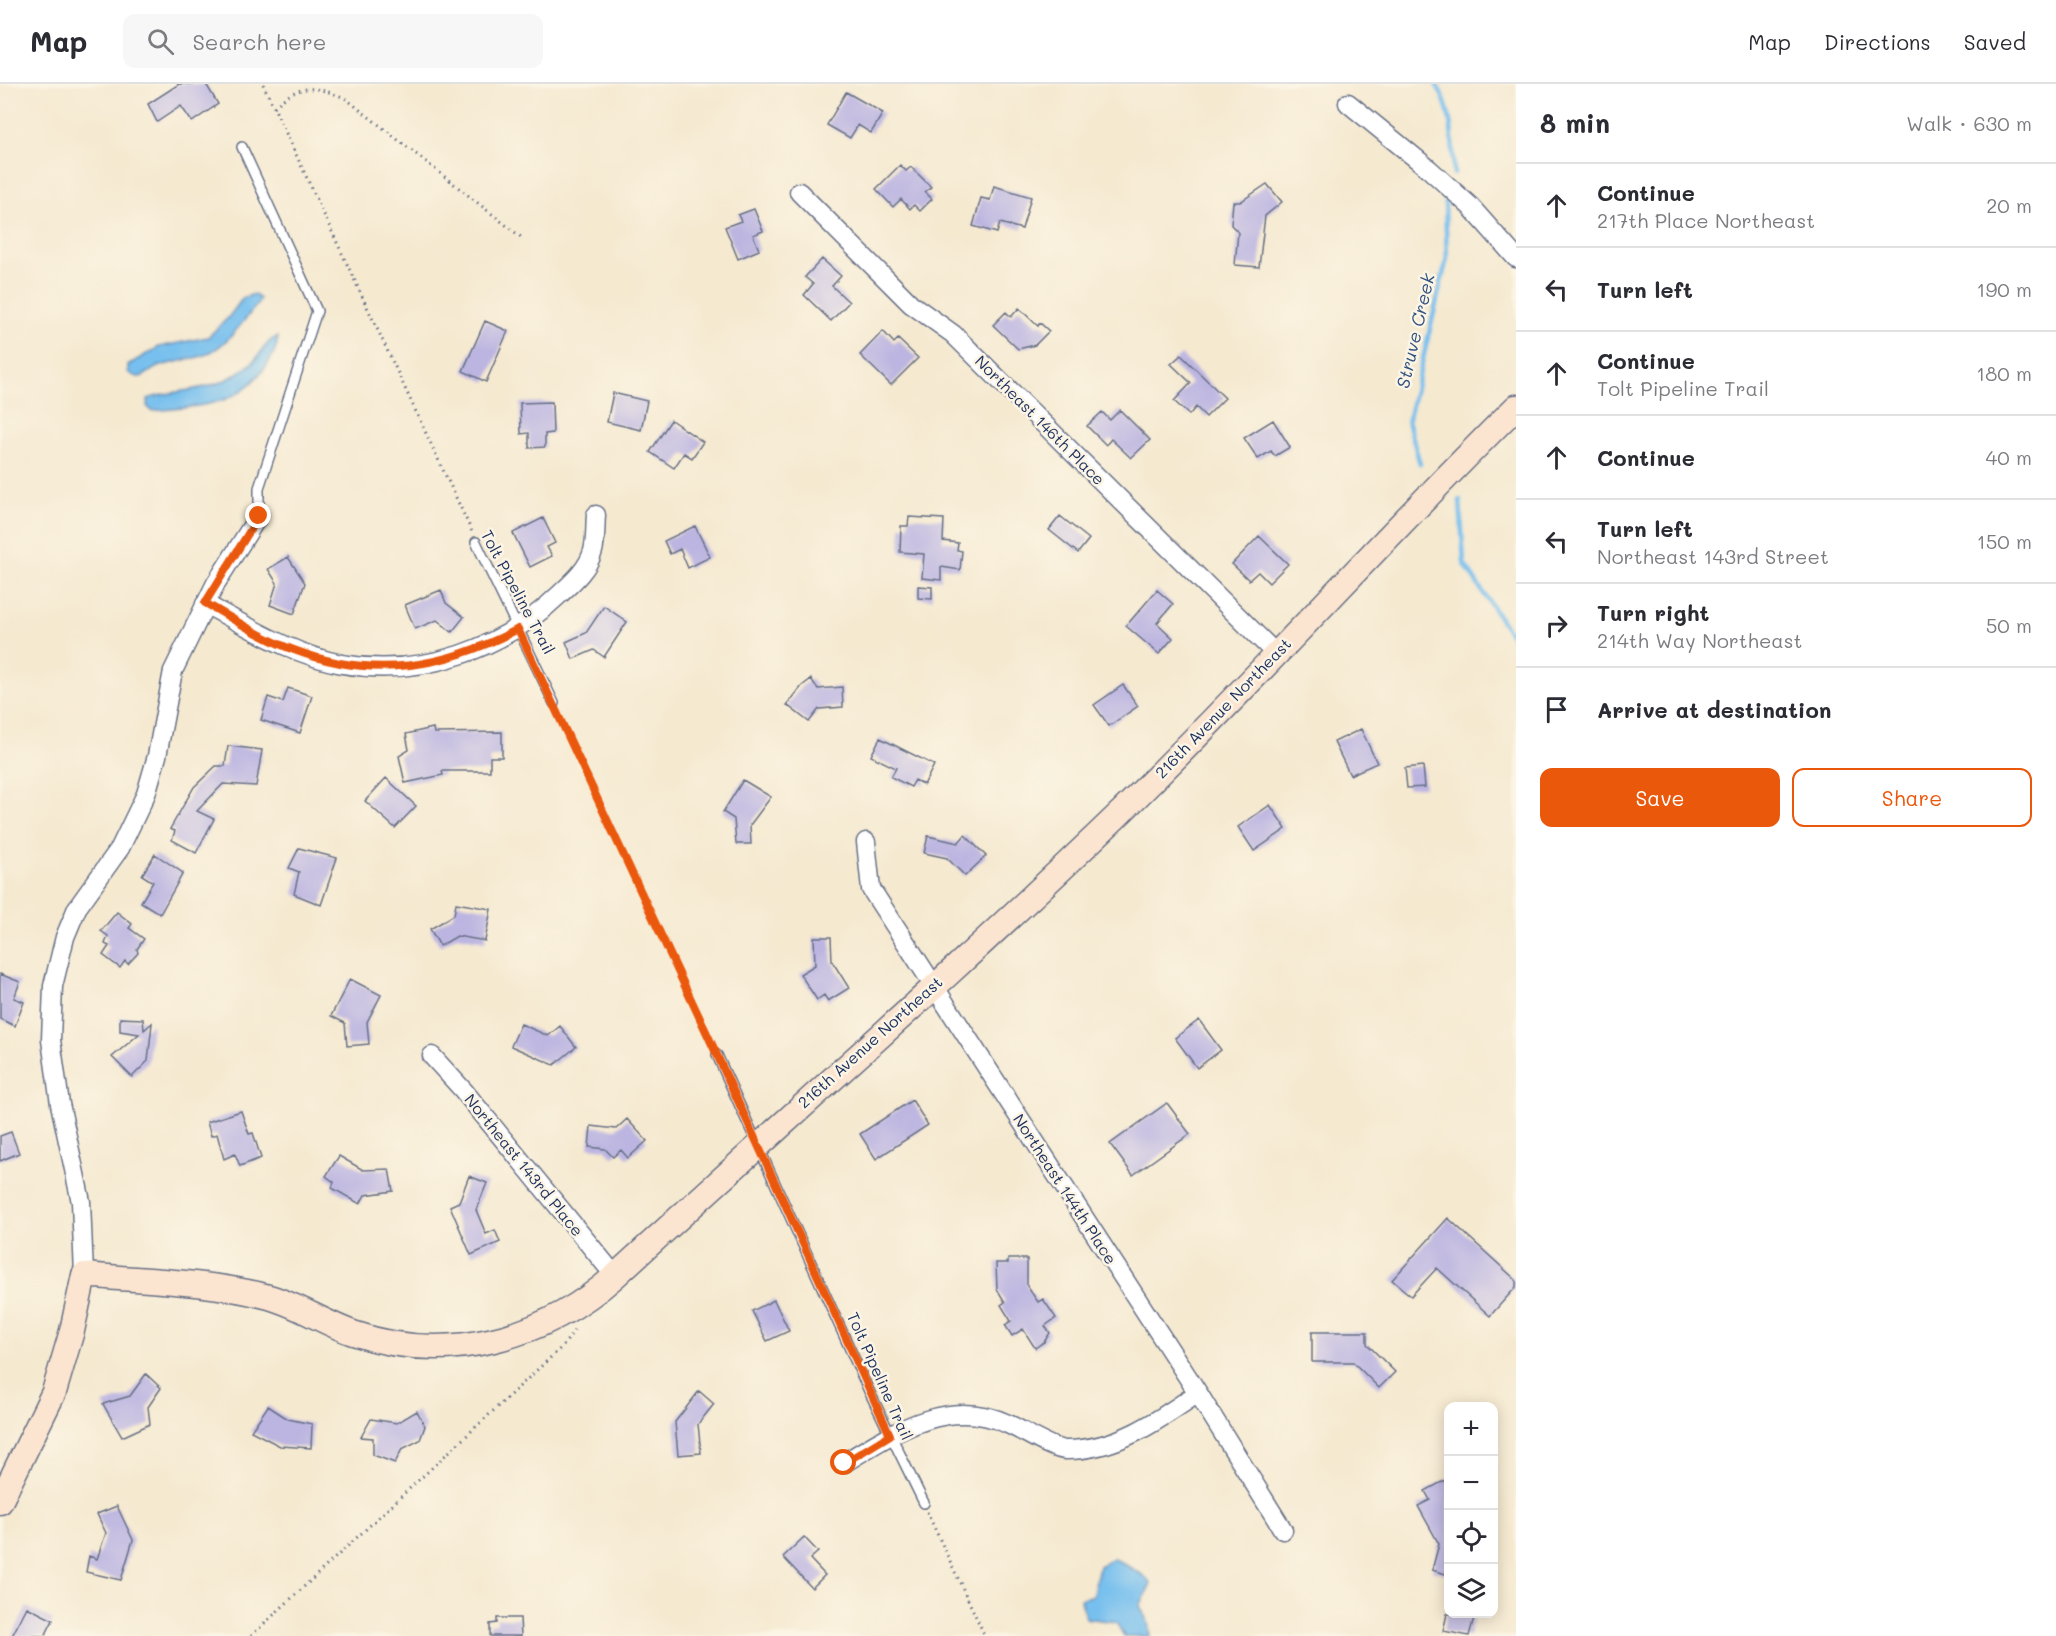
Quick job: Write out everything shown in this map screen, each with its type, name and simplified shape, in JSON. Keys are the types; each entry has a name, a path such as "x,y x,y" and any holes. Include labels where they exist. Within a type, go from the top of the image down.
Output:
{"street":[{"path":"1348,103 1429,169 1470,206 1516,258"},
{"name":"Northeast 146th Place","path":"799,192 911,304 953,334 1276,654"},
{"name":"216th Avenue Northeast","path":"84,1275 244,1291 272,1298 353,1333 409,1346 438,1347 495,1340 551,1320 582,1303 615,1276 1117,815 1276,654 1428,494 1516,407"},
{"path":"205,603 293,650 343,664 411,667 479,650 518,629 539,614 580,575 593,551 596,515"},
{"path":"0,1502 54,1392 72,1331 84,1275 81,1202 60,1104 51,1040 53,986 65,937 77,908 120,848 146,794 157,756 173,671 205,603 259,516"},
{"name":"Northeast 144th Place","path":"866,842 871,889 1198,1394 1283,1530"},
{"name":"Northeast 143rd Place","path":"432,1056 463,1090 615,1276"},
{"path":"844,1463 890,1435 925,1418 963,1413 999,1420 1064,1450 1106,1446 1151,1426 1198,1394"}],"lane":[{"path":"242,147 317,311 259,488 259,516"},
{"path":"476,542 554,703"},
{"path":"717,1055 890,1435 924,1503"}],"path":[{"name":"Tolt Pipeline Trail","path":"263,84 476,542"},
{"path":"274,107 288,92 304,87 317,87 345,98 521,237"},
{"path":"554,703 717,1055"},
{"path":"251,1636 564,1346 579,1321 582,1303"},
{"path":"924,1503 985,1636"}],"water":[{"path":"254,294 260,299 257,305 233,334 211,352 160,366 141,377 128,372 128,365 159,347 208,337 228,318 243,298"},
{"path":"278,337 267,365 252,382 235,395 217,402 189,407 152,411 147,406 148,399 202,388 233,376 250,365 267,344"},
{"path":"1114,1558 1138,1572 1151,1583 1140,1606 1148,1623 1150,1636 1124,1636 1116,1622 1085,1618 1081,1599 1093,1595 1099,1566"}],"building":[{"path":"179,84 206,84 218,104 192,122 181,106 157,122 148,104"},
{"path":"846,92 883,113 871,133 858,125 850,138 827,125"},
{"path":"900,165 906,171 911,167 931,187 925,192 932,199 920,211 914,205 910,209 901,199 893,207 876,189"},
{"path":"1267,184 1282,202 1265,216 1259,267 1235,265 1238,232 1231,225 1233,202 1240,202"},
{"path":"994,186 1031,197 1022,229 1000,223 997,233 973,226 981,198 990,200"},
{"path":"754,209 763,231 753,235 759,250 738,259 725,227 741,221 738,215"},
{"path":"822,259 841,276 832,286 849,302 831,321 804,295 813,284 805,277"},
{"path":"1019,308 1038,326 1040,323 1049,331 1035,345 1018,349 993,325 1006,312 1011,317"},
{"path":"485,321 508,331 486,382 463,371"},
{"path":"883,331 894,343 898,339 918,358 891,385 860,355"},
{"path":"1181,355 1225,398 1206,417 1196,407 1189,415 1174,401 1191,383 1171,364"},
{"path":"613,393 647,401 641,430 607,422"},
{"path":"552,402 553,433 545,434 545,447 529,448 529,433 521,434 520,403"},
{"path":"1120,410 1150,440 1131,458 1111,439 1106,445 1087,426 1102,412 1110,420"},
{"path":"671,420 703,442 692,458 684,453 674,468 650,452"},
{"path":"1273,420 1290,447 1275,456 1271,451 1258,459 1244,438"},
{"path":"1060,516 1089,539 1078,553 1049,530"},
{"path":"909,517 944,519 943,541 958,543 957,550 962,551 960,570 941,567 941,580 922,578 924,554 900,552 901,526 908,526"},
{"path":"543,518 555,543 547,547 552,556 530,567 513,533"},
{"path":"695,526 710,557 688,568 680,549 670,554 664,541"},
{"path":"1259,536 1288,564 1269,583 1258,572 1249,580 1232,564"},
{"path":"288,557 305,583 294,614 270,605 277,583 268,569"},
{"path":"918,586 932,587 932,599 918,598"},
{"path":"441,590 446,603 464,617 452,632 437,620 415,629 405,605"},
{"path":"1157,590 1173,604 1157,623 1173,638 1159,654 1126,626"},
{"path":"604,606 627,622 604,657 594,650 573,659 566,642 586,633"},
{"path":"811,679 818,689 842,687 843,707 819,709 809,722 787,705 802,686"},
{"path":"1123,685 1138,706 1109,726 1094,705"},
{"path":"288,688 312,696 300,733 261,720 268,697 283,702"},
{"path":"433,728 434,733 502,732 502,757 490,757 490,771 442,771 443,775 405,783 399,756 409,750 406,734"},
{"path":"1361,729 1377,763 1350,775 1334,742"},
{"path":"880,738 934,765 924,785 915,780 911,787 891,777 896,768 871,756"},
{"path":"228,746 262,750 256,786 223,784 197,811 214,819 196,853 172,840 175,831 170,829 194,787 216,766 225,766"},
{"path":"1423,766 1425,787 1407,788 1405,768"},
{"path":"386,778 416,806 395,828 365,801"},
{"path":"743,780 771,797 750,825 751,844 736,844 734,819 723,812"},
{"path":"1270,805 1286,829 1254,851 1238,827"},
{"path":"965,835 986,856 965,876 947,858 924,853 928,836 958,843"},
{"path":"299,848 337,858 321,905 294,894 299,872 289,868"},
{"path":"155,854 183,873 160,914 141,902 153,882 142,875"},
{"path":"456,903 491,909 485,941 457,936 440,946 430,929 454,915"},
{"path":"117,912 132,924 129,928 144,939 137,949 138,953 128,964 125,961 120,968 103,955 109,946 105,944 108,936 101,931"},
{"path":"814,937 831,937 832,961 849,988 828,1001 824,995 817,1000 800,974 815,965"},
{"path":"0,974 20,982 14,998 24,1002 15,1026 0,1019"},
{"path":"350,979 381,995 367,1022 369,1044 347,1046 345,1023 331,1016"},
{"path":"120,1018 143,1019 144,1030 152,1023 148,1061 132,1077 112,1057 139,1034 120,1031"},
{"path":"1199,1020 1221,1050 1197,1068 1175,1038"},
{"path":"521,1024 548,1036 560,1026 576,1047 554,1065 511,1046"},
{"path":"912,1100 928,1125 876,1159 860,1134"},
{"path":"1167,1103 1190,1134 1133,1175 1110,1144"},
{"path":"241,1111 249,1134 253,1133 261,1158 240,1166 235,1154 224,1159 217,1134 211,1136 207,1122"},
{"path":"627,1119 647,1141 628,1158 621,1150 613,1157 605,1149 589,1147 591,1126 616,1129"},
{"path":"11,1132 19,1153 0,1161 0,1136"},
{"path":"339,1156 363,1170 389,1169 393,1191 365,1195 360,1204 332,1188 334,1182 326,1176"},
{"path":"469,1176 487,1183 476,1210 486,1234 495,1230 500,1242 471,1255 450,1206 459,1202"},
{"path":"1448,1218 1516,1280 1516,1287 1490,1316 1437,1268 1411,1296 1392,1280"},
{"path":"1008,1259 1027,1259 1027,1286 1038,1302 1043,1299 1056,1318 1045,1326 1050,1333 1044,1342 1035,1348 1023,1329 1012,1336 1005,1325 1011,1321 1001,1305 1005,1302 997,1289 996,1263 1008,1263"},
{"path":"774,1300 789,1331 767,1341 752,1311"},
{"path":"1312,1332 1367,1332 1367,1344 1395,1372 1379,1388 1353,1362 1312,1362"},
{"path":"146,1374 161,1388 148,1407 150,1424 122,1437 103,1404 130,1396"},
{"path":"699,1391 714,1404 698,1424 701,1453 678,1455 675,1422"},
{"path":"268,1406 288,1419 312,1424 311,1448 280,1446 251,1431"},
{"path":"417,1411 425,1426 420,1440 402,1449 395,1463 373,1455 373,1438 361,1437 371,1419 397,1423"},
{"path":"1444,1481 1444,1574 1432,1570 1439,1544 1418,1506 1430,1500 1425,1491"},
{"path":"117,1506 133,1540 121,1580 86,1572 89,1556 97,1559 106,1533 97,1514"},
{"path":"804,1537 818,1552 810,1559 825,1575 812,1588 783,1557"},
{"path":"27,1607 53,1620 45,1636 12,1636"},
{"path":"497,1618 520,1618 521,1636 490,1636 490,1624 497,1623"},
{"path":"1446,1618 1474,1618 1469,1636 1443,1631"}],"waterway":[{"name":"Struve Creek","path":"1436,84 1449,116 1454,174"},
{"name":"Struve Creek","path":"1420,464 1408,421 1447,258 1445,202"},
{"name":"Struve Creek","path":"1460,500 1464,563 1516,643"}],"route":[{"path":"259,516 205,603 293,650 343,664 411,667 479,650 518,629 717,1055 890,1435 844,1463"}]}
